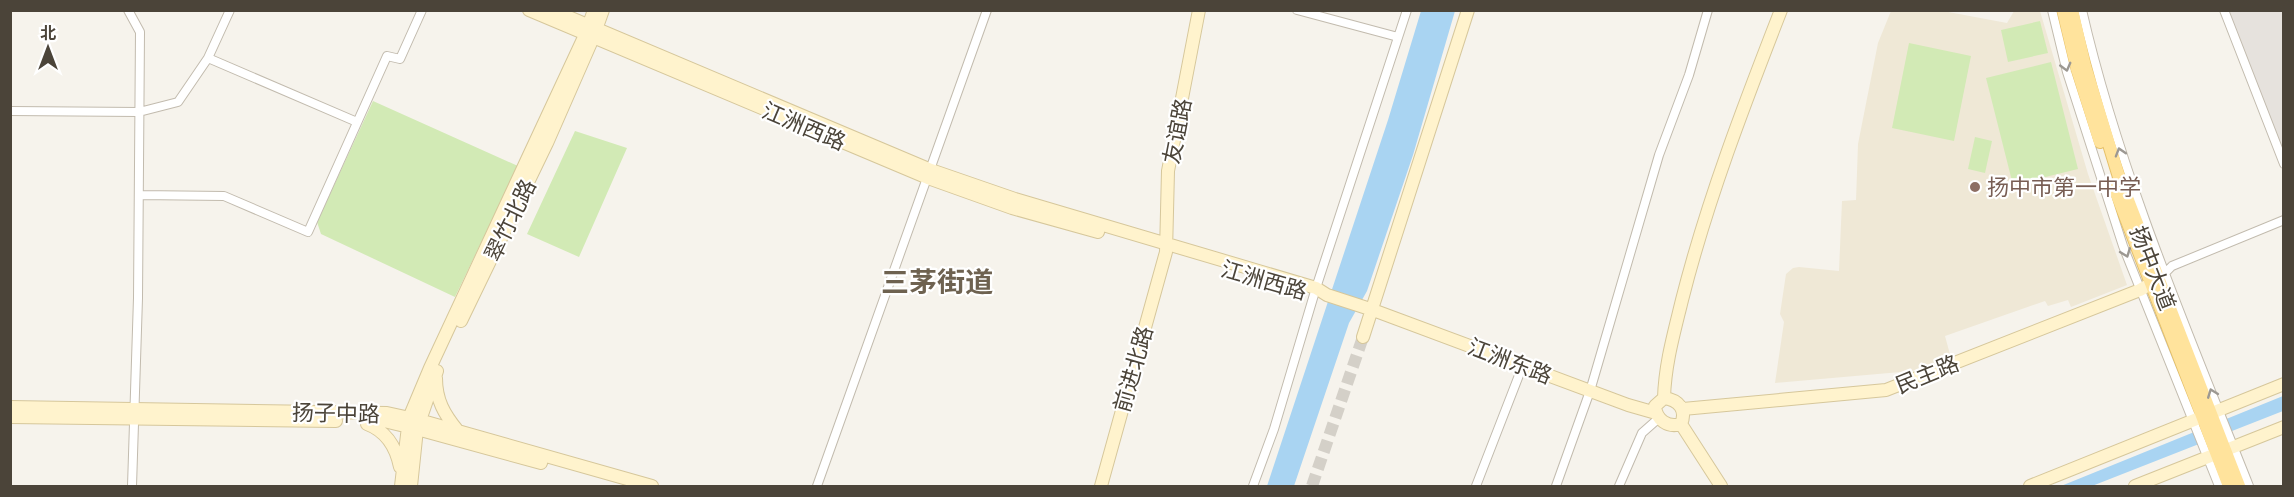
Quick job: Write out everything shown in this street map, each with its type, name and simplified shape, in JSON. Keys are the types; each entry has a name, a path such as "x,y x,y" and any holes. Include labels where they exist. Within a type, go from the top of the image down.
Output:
{"main road":[{"name":"江洲西路","path":"529,10 591,32 1012,208 1166,248 1315,291 1368,309"},
{"name":"江洲西路","path":"552,10 591,32"},
{"name":"翠竹北路","path":"413,423 547,143 591,32 594,10"},
{"name":"翠竹北路","path":"413,423 435,358 603,10"},
{"name":"友谊路","path":"1166,248 1168,171 1199,10"},
{"path":"1363,337 1368,309 1468,10"},
{"path":"1721,486 1678,425 1658,416 1655,406 1664,398 1665,370 1693,255 1739,119 1781,10"},
{"name":"扬中大道","path":"2063,10 2077,69 2112,181 2220,452 2229,486"},
{"name":"扬中大道","path":"2072,10 2085,66 2153,282"},
{"name":"前进北路","path":"1101,486 1166,248"},
{"name":"民主路","path":"1683,409 1886,390 2153,282"},
{"name":"江洲东路","path":"1368,309 1658,416"},
{"path":"436,372 438,401 446,417 458,431"},
{"path":"2030,486 2283,384"},
{"path":"1664,398 1671,399 1683,409 1685,416 1678,425"},
{"name":"扬子中路","path":"10,408 413,423 458,431 652,486"},
{"name":"扬子中路","path":"10,417 387,413 413,423 624,486"},
{"path":"360,421 380,429 399,459 402,481"},
{"path":"402,481 413,423"},
{"path":"411,486 413,423"},
{"path":"1678,425 1712,486"},
{"path":"2135,486 2283,427"},
{"name":"扬中大道","path":"2220,452 2239,486"}],"street":[{"path":"128,10 140,32 138,298 132,486"},
{"path":"10,111 139,112 178,102 208,58 230,10"},
{"path":"139,195 224,196 308,232 387,56 400,59 422,10"},
{"path":"817,486 987,10"},
{"path":"1296,10 1398,38"},
{"path":"1253,486 1274,429 1315,291 1407,10"},
{"path":"1556,486 1590,391 1659,155 1689,75 1708,10"},
{"path":"2052,10 2067,72 2098,172 2153,282 2220,452 2249,486"},
{"path":"2082,10 2096,70 2126,169 2153,282"},
{"path":"2224,10 2283,164"},
{"path":"208,58 357,122"},
{"path":"2153,282 2172,266 2283,220"},
{"path":"1476,486 1523,365"},
{"path":"1618,486 1642,433 1658,416"},
{"path":"2219,486 2220,452"}],"shaded area":[{"name":"扬中市第一中学","path":"1891,11 1943,11 2007,23 2014,11 2040,11 2088,174 2127,285 2071,307 2068,300 2048,306 2045,301 1945,336 1951,358 1912,371 1775,383 1784,322 1780,314 1786,274 1793,268 1799,267 1839,271 1842,201 1856,200 1858,144 1878,43"},
{"path":"2227,11 2283,11 2283,156"}],"green space":[{"path":"2040,21 2048,53 2008,62 2001,30"},
{"path":"1909,43 1971,56 1954,141 1892,128"},
{"path":"2051,62 2078,169 2013,185 1986,78"},
{"path":"373,101 518,166 455,297 321,234 317,222"},
{"path":"575,131 627,148 579,257 527,234"},
{"path":"1975,137 1992,141 1985,173 1968,169"}],"water":[{"path":"1421,11 1455,11 1413,155 1367,291 1349,323 1294,486 1267,486 1388,120"},
{"path":"2283,396 2283,411 2092,486 2061,486"}],"tunnel":[{"path":"1312,486 1363,337"}],"place":[{"name":"扬中市第一中学","path":"1975,187"}],"district":[{"name":"三茅街道","path":"937,282"}]}
